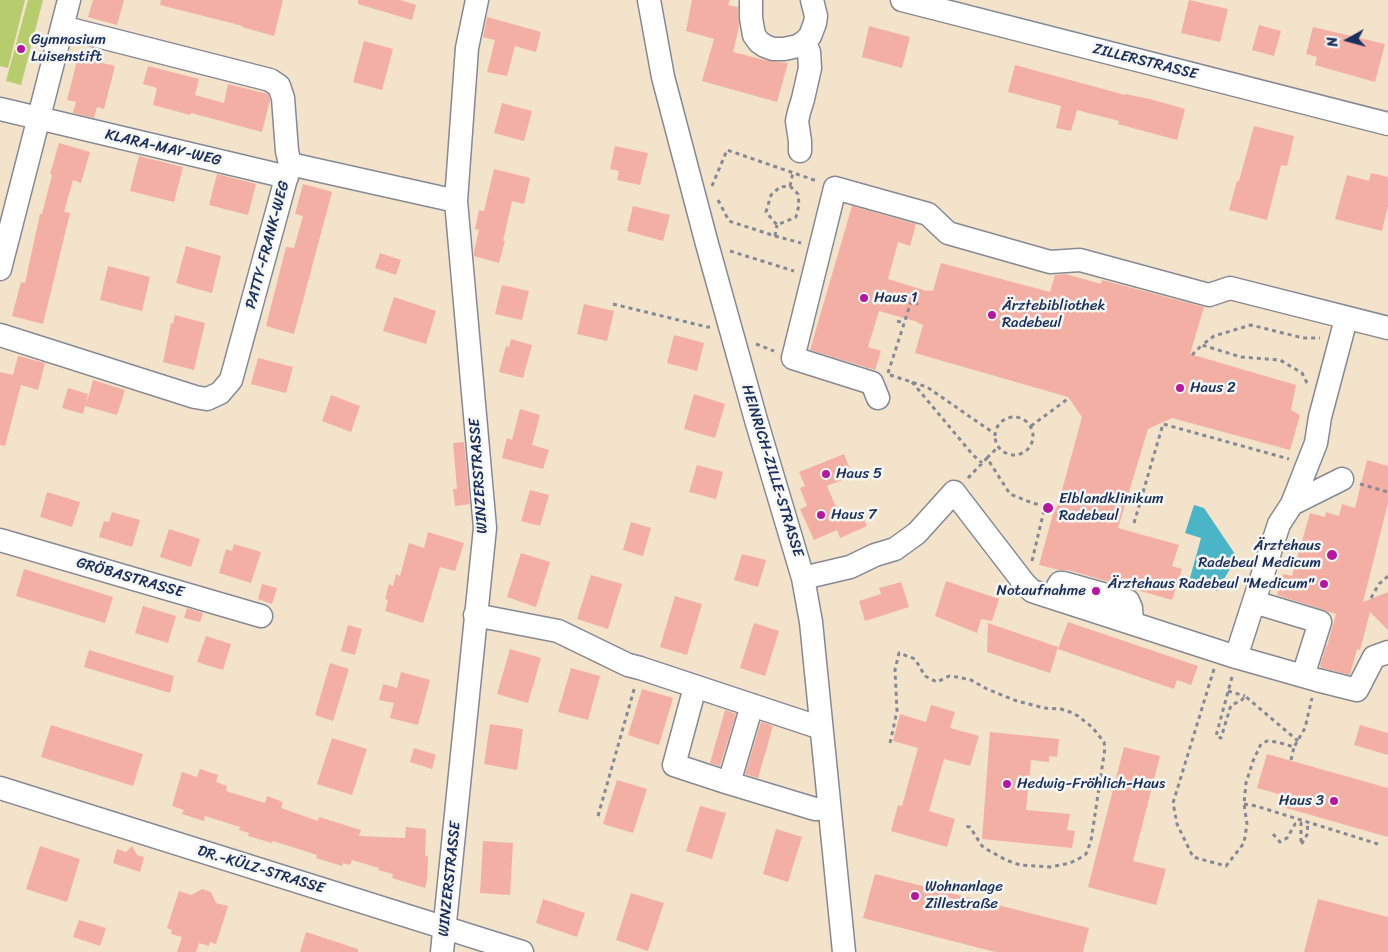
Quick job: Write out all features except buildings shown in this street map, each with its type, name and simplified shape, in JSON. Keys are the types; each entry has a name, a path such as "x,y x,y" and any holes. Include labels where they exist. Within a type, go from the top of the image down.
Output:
{"street":[{"path":"0,269 69,0"},
{"name":"WINZERSTRASSE","path":"442,952 485,528 456,201 467,48 477,0"},
{"name":"HEINRICH-ZILLE-STRASSE","path":"649,0 663,77 707,244 730,329 802,572 812,622 844,952"},
{"path":"751,0 754,35 759,42 773,49 798,46 810,36 815,23 815,6 812,0"},
{"name":"ZILLERSTRASSE","path":"902,0 1388,124"},
{"name":"PATTY-FRANK-WEG","path":"0,335 195,397 207,399 220,394 231,380 288,170 283,98 279,86 270,80 62,27"},
{"path":"800,151 798,121 810,68 809,52 804,42"},
{"name":"KLARA-MAY-WEG","path":"0,109 288,170 456,201"},
{"path":"878,398 872,383 793,358 836,188 928,214 948,233 1050,262 1080,260 1209,295 1230,288 1344,328 1388,328"},
{"path":"1231,655 1254,602 1279,524 1292,504 1316,443 1320,416 1344,328"},
{"path":"1292,504 1342,479"},
{"path":"802,572 848,554 875,555 895,549 917,533 954,492 1026,586 1032,591 1231,655 1357,690 1374,657 1388,652"},
{"name":"GRÖBASTRASSE","path":"0,540 261,616"},
{"path":"1254,602 1320,622 1310,678"},
{"path":"476,615 558,631 628,665 821,728"},
{"path":"695,687 674,765 815,809 829,808"},
{"path":"729,783 752,705"},
{"name":"DR.-KÜLZ-STRASSE","path":"0,788 522,952"}],"path":[{"path":"711,188 727,150 836,188"},
{"path":"790,186 793,172"},
{"path":"777,225 766,212 771,195 780,187 790,186"},
{"path":"777,225 796,217 799,205 798,194 790,186"},
{"path":"716,196 729,221 774,236 821,248"},
{"path":"774,236 777,225"},
{"path":"707,244 813,277"},
{"path":"918,304 911,302 888,374 927,387 995,434"},
{"path":"613,304 707,328 730,329 793,358"},
{"path":"897,321 904,323"},
{"path":"1192,355 1214,336 1251,325 1303,338 1344,328"},
{"path":"1202,346 1241,357 1280,360 1290,365 1302,373 1320,416"},
{"path":"912,382 973,455 982,463"},
{"path":"1031,426 1069,398"},
{"path":"1015,416 1021,418 1031,426 1034,437 1032,444 1021,454 1008,455 1003,452 995,441 997,426 1008,418 1015,416"},
{"path":"1134,523 1163,424 1307,464"},
{"path":"954,492 998,446"},
{"path":"987,458 1010,494 1045,506 1026,586"},
{"path":"1371,598 1388,576"},
{"path":"890,743 897,711 895,670 899,653 916,659 925,676 937,682 949,676 971,680 987,689 1017,701 1070,712 1092,727 1104,742 1105,748 1091,841 1086,854 1082,857 1070,863 1050,867 1020,865 1006,860 982,846 970,827 962,826"},
{"path":"1231,655 1228,691 1216,736 1221,738 1231,705 1241,701 1245,696"},
{"path":"1231,655 1172,802 1177,824 1194,857 1226,866 1244,843 1247,824 1244,804 1246,783 1261,744 1267,741 1277,742 1294,748"},
{"path":"598,816 640,668"},
{"path":"1291,760 1294,748 1305,728 1310,678"},
{"path":"1228,691 1245,696 1298,740"},
{"path":"1244,804 1256,806 1378,844"},
{"path":"1273,834 1280,842 1287,838 1295,824 1301,823 1301,845 1308,833 1307,822"}],"green space":[{"path":"0,0 25,0 8,68 0,66"},
{"path":"28,0 43,0 21,85 6,81"}],"water":[{"path":"1194,505 1204,508 1237,557 1217,591 1190,578 1201,538 1185,533"}],"place":[{"name":"Gymnasium Luisenstift","path":"21,49"},
{"name":"Haus 1","path":"864,298"},
{"name":"Ärztebibliothek Radebeul","path":"992,315"},
{"name":"Haus 2","path":"1180,388"},
{"name":"Haus 5","path":"826,474"},
{"name":"Elblandklinikum Radebeul","path":"1048,508"},
{"name":"Haus 7","path":"821,515"},
{"name":"Ärztehaus Radebeul Medicum","path":"1332,555"},
{"name":"Ärztehaus Radebeul \"Medicum\"","path":"1324,584"},
{"name":"Notaufnahme","path":"1096,591"},
{"name":"Hedwig-Fröhlich-Haus","path":"1007,784"},
{"name":"Haus 3","path":"1334,801"},
{"name":"Wohnanlage Zillestraße","path":"915,896"}]}
